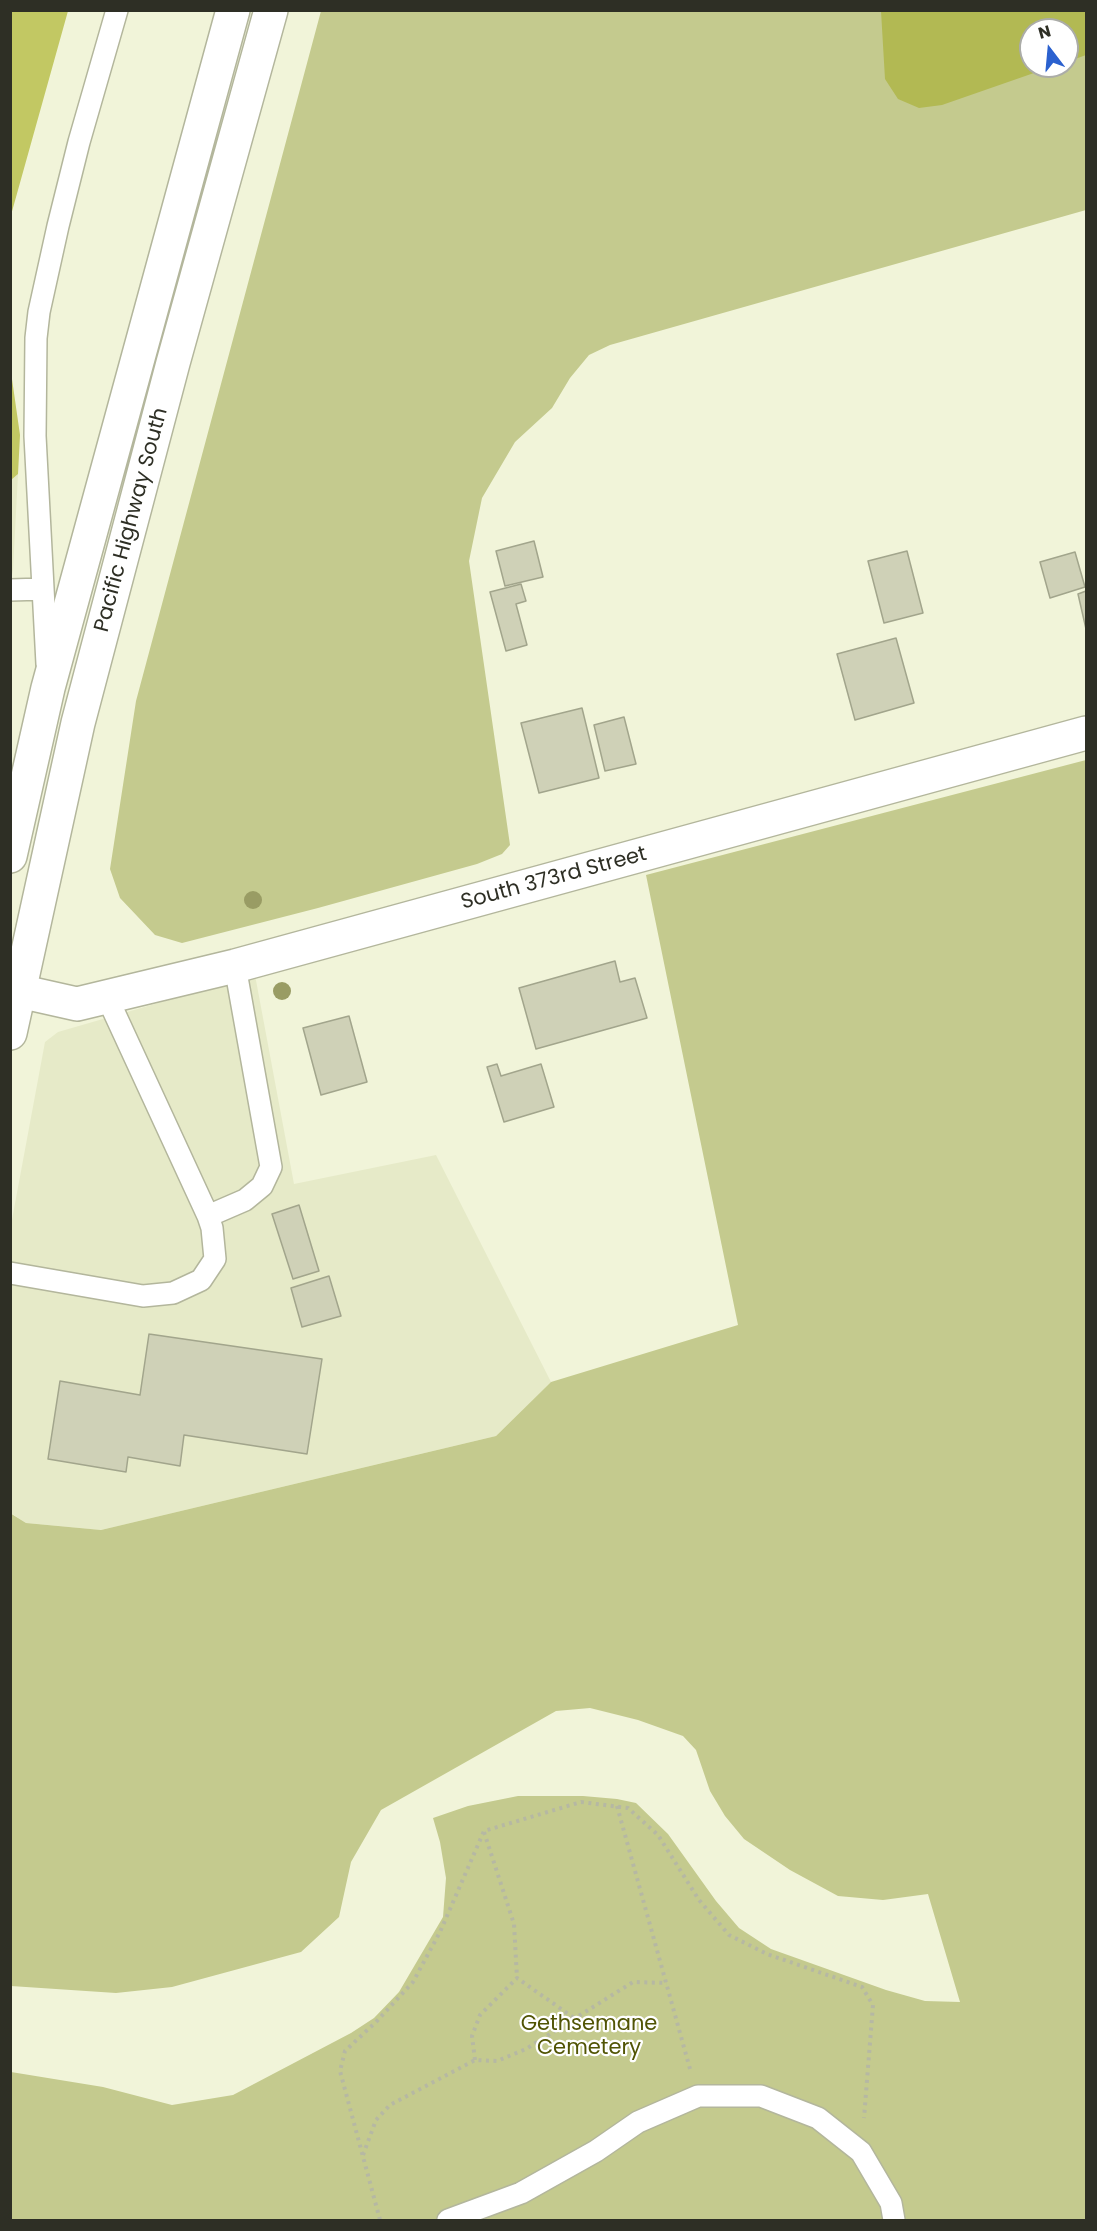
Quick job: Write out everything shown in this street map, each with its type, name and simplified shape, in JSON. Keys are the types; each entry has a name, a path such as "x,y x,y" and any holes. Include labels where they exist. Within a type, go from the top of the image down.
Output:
{"main road":[{"name":"Pacific Highway South","path":"10,856 48,688 233,10"},
{"name":"Pacific Highway South","path":"10,1033 78,723 172,363 271,10"},
{"name":"South 373rd Street","path":"19,991 77,1004 235,966 1086,732"}],"lane":[{"path":"48,688 35,436 35,354 39,312 79,142 117,10"},
{"path":"10,590 43,589"},
{"path":"208,1216 245,1200 262,1186 271,1167 235,966"},
{"path":"10,1273 143,1296 173,1293 201,1280 215,1259 212,1228 208,1216 106,996"},
{"path":"448,2220 521,2193 596,2151 638,2122 698,2096 761,2096 818,2118 861,2151 891,2203 894,2220"}],"path":[{"path":"380,2220 340,2071 345,2051 378,2021 413,1982 440,1932 484,1831 581,1802 628,1808 658,1835 699,1900 729,1935 767,1954 862,1987 873,2005 861,2151"},
{"path":"617,1806 698,2096"},
{"path":"476,2060 472,2036 480,2015 517,1978 514,1924 484,1831"},
{"path":"517,1978 574,2018"},
{"path":"363,2155 376,2120 390,2105 476,2060 497,2061 526,2049 633,1982 667,1983"}],"shaded area":[{"path":"10,11 68,11 11,215"},
{"path":"881,11 1086,11 1086,55 1079,58 1079,18 1019,18 1020,78 942,105 919,108 898,99 885,79"},
{"path":"11,372 20,435 18,474 11,480"},
{"path":"18,474 13,570 11,581 11,480"},
{"path":"255,975 294,1184 436,1155 551,1382 496,1436 101,1530 26,1523 11,1513 11,1225 45,1042 58,1032"}],"green space":[{"path":"321,11 1086,11 1086,210 610,345 589,355 570,378 552,408 515,442 482,498 469,561 510,845 502,854 477,864 182,943 155,935 120,898 110,869 136,701"},
{"name":"Gethsemane Cemetery","path":"1086,760 1086,2220 11,2220 11,2072 103,2087 172,2105 233,2095 351,2033 374,2018 399,1992 443,1917 446,1878 433,1818 468,1806 518,1796 583,1796 636,1803 668,1834 716,1901 739,1928 771,1949 886,1990 925,2001 960,2002 928,1894 883,1900 838,1896 790,1870 744,1839 725,1816 710,1791 696,1750 683,1736 638,1720 590,1708 556,1711 381,1810 351,1862 339,1917 301,1952 172,1987 116,1993 11,1986 10,1513 26,1523 101,1530 496,1436 551,1382 738,1325 646,875"}],"building":[{"path":"534,541 543,577 505,586 496,551"},
{"path":"907,551 923,613 884,623 868,561"},
{"path":"1075,552 1085,587 1050,598 1040,562"},
{"path":"521,584 526,601 516,604 527,645 506,651 490,592"},
{"path":"1086,591 1086,629 1078,594"},
{"path":"896,638 914,703 855,720 837,654"},
{"path":"582,708 599,778 539,793 521,723"},
{"path":"624,717 636,764 605,771 594,725"},
{"path":"615,961 620,982 635,978 647,1018 536,1049 519,988"},
{"path":"349,1016 367,1082 321,1095 303,1028"},
{"path":"497,1064 501,1076 541,1064 554,1107 504,1122 487,1067"},
{"path":"299,1205 319,1271 293,1279 272,1214"},
{"path":"329,1276 341,1316 302,1327 291,1288"},
{"path":"149,1334 322,1359 307,1454 184,1435 180,1466 128,1457 126,1472 48,1459 60,1381 140,1395"}]}
